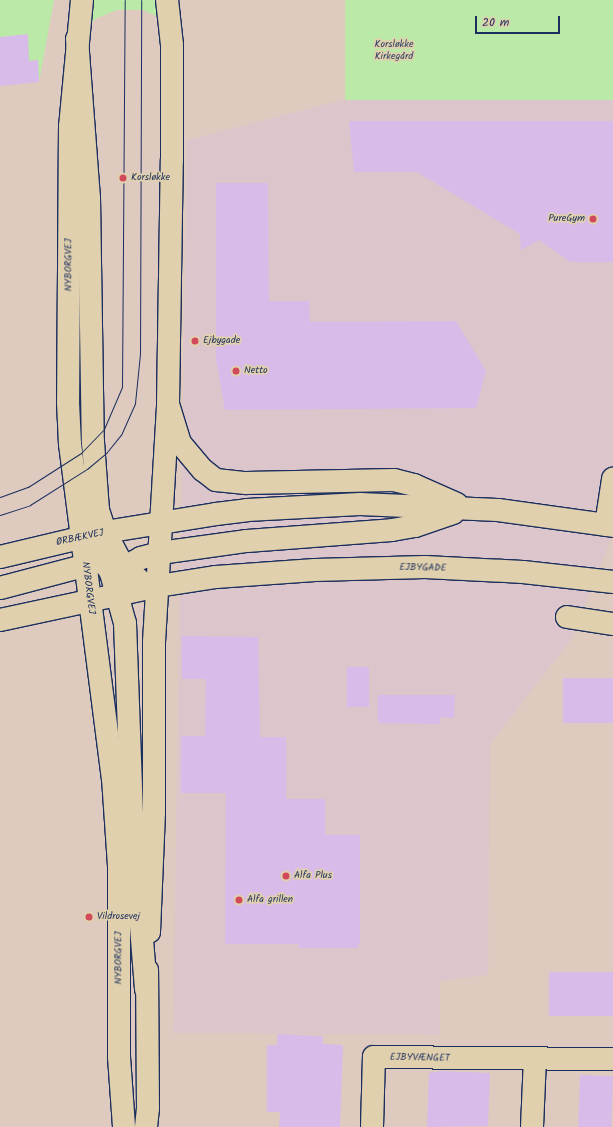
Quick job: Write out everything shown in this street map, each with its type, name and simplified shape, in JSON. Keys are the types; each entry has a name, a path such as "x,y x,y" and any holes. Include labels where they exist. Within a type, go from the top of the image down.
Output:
{"main road":[{"name":"NYBORGVEJ","path":"82,0 77,39 70,126 68,402 70,444 82,538 109,565"},
{"path":"146,1127 148,1108 146,989 154,812 153,668 168,404 172,160 172,45 167,0"},
{"path":"77,39 89,198 94,484 98,510 105,532 109,565 119,593 126,642 132,815 146,989"},
{"path":"168,404 180,443 203,470 216,480 246,483 394,480 414,485 465,508"},
{"path":"0,620 90,599 97,584 109,565 144,542 162,522 247,510 360,504 498,510 609,526 613,479"},
{"path":"0,588 160,553 247,541 392,530 415,526 465,508"},
{"name":"ØRBÆKVEJ","path":"0,557 105,532 162,522"},
{"path":"109,565 144,584 158,586"},
{"name":"EJBYGADE","path":"90,599 216,577 308,570 425,567 523,572 613,582"},
{"name":"NYBORGVEJ","path":"90,599 113,778 118,858 119,1057 124,1127"},
{"path":"567,617 613,624"},
{"name":"EJBYVÆNGET","path":"372,1127 374,1057 613,1059"},
{"path":"532,1127 535,1059"}],"shaded area":[{"path":"613,95 613,534 573,637 490,744 488,975 440,981 440,1035 173,1033 187,140 342,100"}],"green space":[{"path":"0,0 54,0 39,82 38,60 29,61 0,37"},
{"path":"90,0 157,0 160,18 143,10 117,10 97,18 88,26"},
{"name":"Korsløkke Kirkegård","path":"345,0 613,0 613,100 345,100"}],"building":[{"path":"28,34 29,61 38,60 39,82 0,86 0,37"},
{"path":"349,121 613,121 613,262 570,262 539,240 521,250 520,234 417,172 354,172"},
{"path":"216,183 268,183 269,301 309,301 310,322 456,321 486,371 476,408 225,410 216,360"},
{"path":"182,636 258,637 260,737 286,737 286,799 325,799 325,835 360,835 360,944 358,944 358,948 299,948 299,944 225,944 226,793 181,793 181,736 205,736 206,679 182,679"},
{"path":"347,667 369,667 369,707 347,707"},
{"path":"563,678 613,678 613,723 563,723"},
{"path":"378,695 455,695 454,718 440,717 440,724 378,723"},
{"path":"549,972 613,972 613,1016 549,1016"},
{"path":"277,1034 323,1036 323,1044 343,1045 340,1127 279,1127 280,1112 267,1112 267,1045 277,1045"},
{"path":"441,1071 490,1073 488,1126 427,1127 429,1073"},
{"path":"580,1075 613,1076 611,1127 578,1127"}],"tram line":[{"path":"0,497 28,487 81,453 104,429 122,387 125,0"},
{"path":"0,515 30,505 87,469 107,452 121,435 135,403 140,354 141,0"}],"place":[{"name":"Korsløkke","path":"123,178"},
{"name":"PureGym","path":"593,219"},
{"name":"Ejbygade","path":"195,341"},
{"name":"Netto","path":"236,371"},
{"name":"Alfa Plus","path":"286,876"},
{"name":"Alfa grillen","path":"239,900"},
{"name":"Vildrosevej","path":"89,917"}]}
